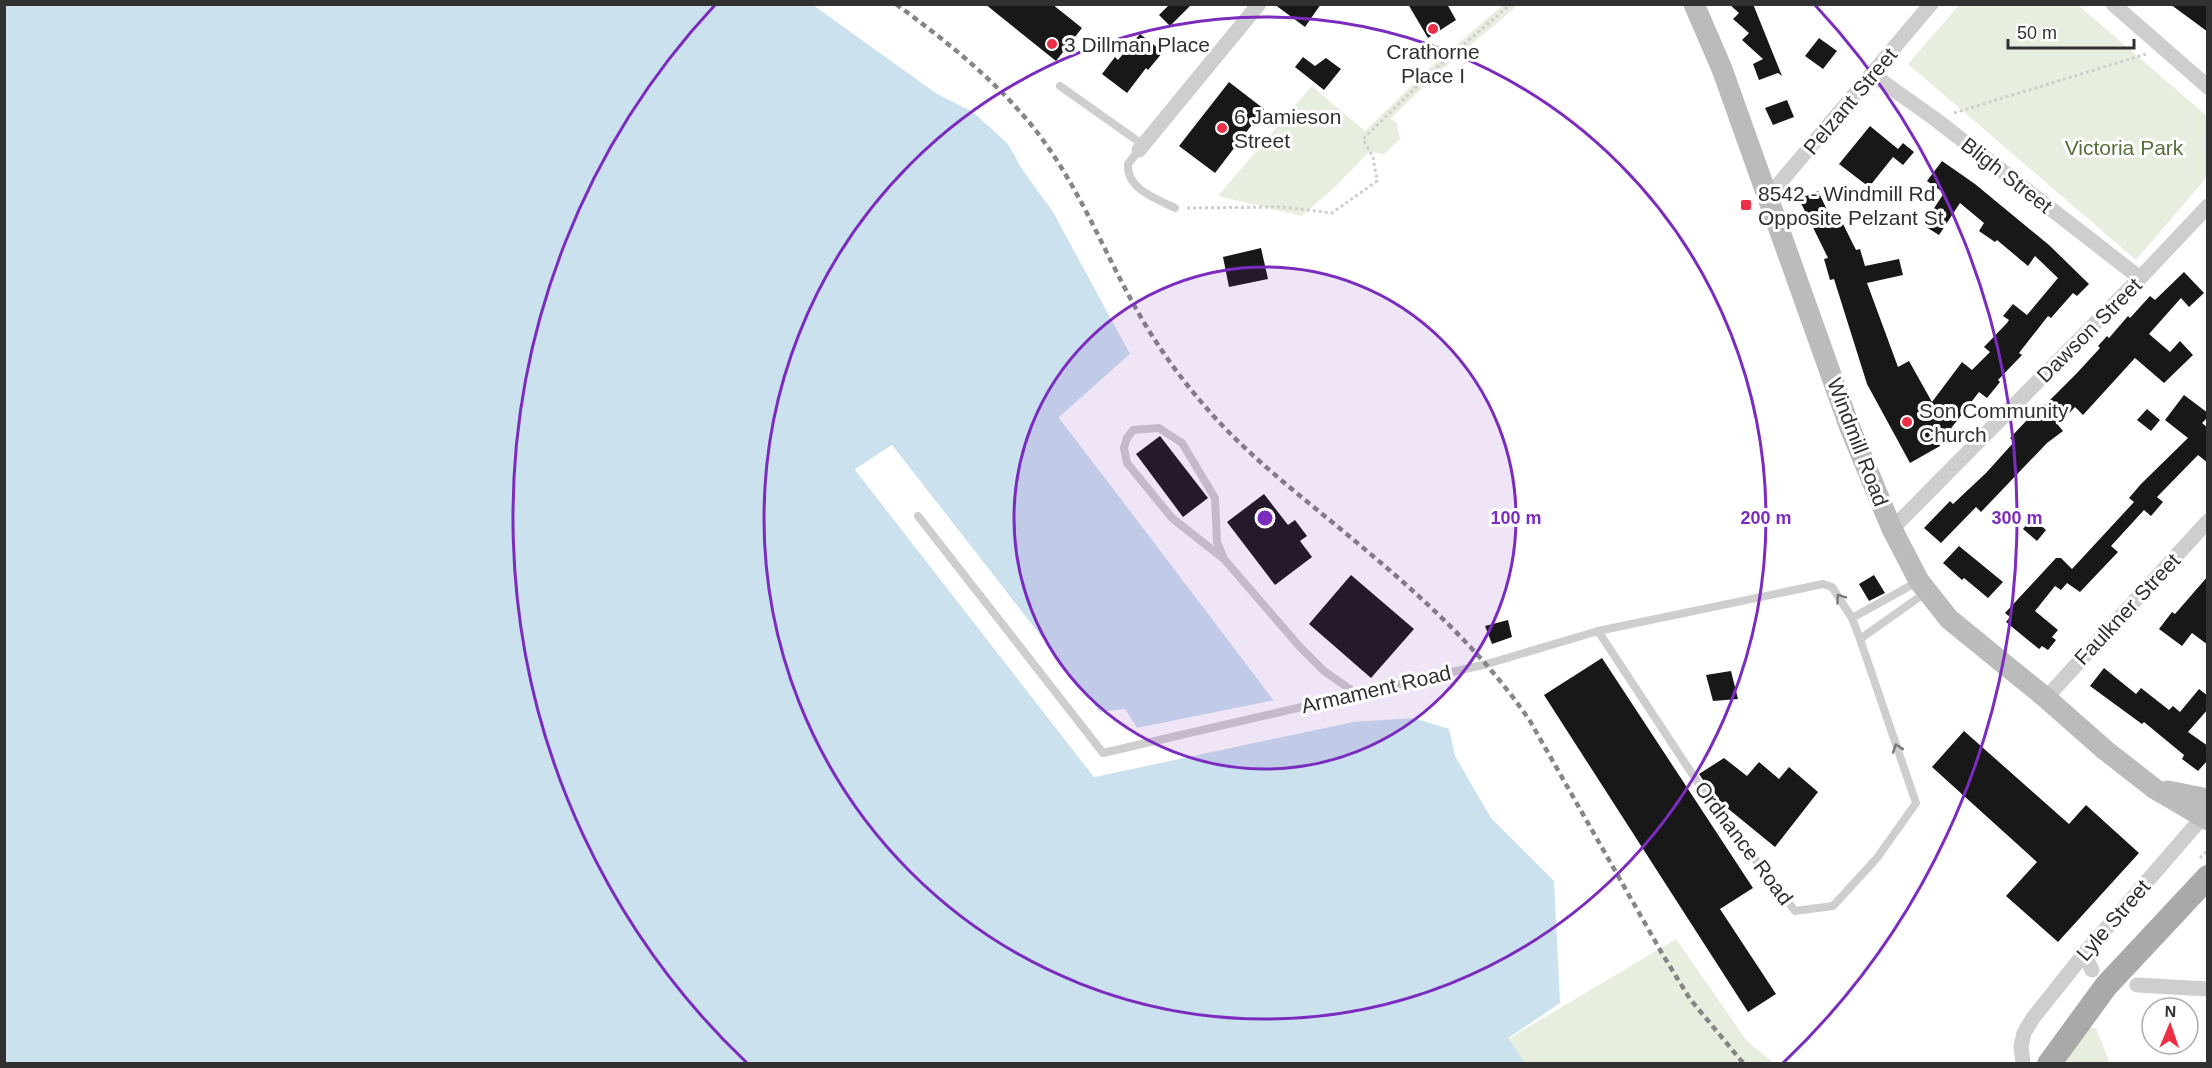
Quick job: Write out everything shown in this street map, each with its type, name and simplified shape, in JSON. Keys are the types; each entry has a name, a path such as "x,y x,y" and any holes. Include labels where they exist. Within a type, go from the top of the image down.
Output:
{"main road":[{"name":"Windmill Road","path":"1695,5 1722,69 1850,429 1892,530 1923,586 1950,619 2105,750 2155,789 2206,812"},
{"path":"2049,1064 2106,986 2208,877"}],"street":[{"path":"1141,147 1259,4"},
{"name":"Pelzant Street","path":"1767,198 1931,4"},
{"path":"2113,4 2208,87"},
{"name":"Bligh Street","path":"1873,75 1935,119 2140,278"},
{"name":"Dawson Street","path":"1892,530 2208,206"},
{"name":"Faulkner Street","path":"2046,698 2208,522"},
{"name":"Lyle Street","path":"2024,1063 2020,1046 2024,1033 2033,1018 2084,954 2206,812"},
{"path":"2084,954 2092,970"},
{"path":"2137,985 2208,990"}],"lane":[{"path":"1060,86 1141,147 1128,164 1128,175 1141,190 1175,208"},
{"path":"1224,558 1217,542 1215,498 1182,443 1159,428 1133,430 1124,448 1127,463 1172,518 1224,558 1300,647 1324,671 1357,694"},
{"name":"Armament Road","path":"918,516 1103,753 1487,664 1598,631 1823,584 1832,587 1852,618 1860,639"},
{"path":"1852,618 1923,586"},
{"path":"1860,639 1923,586"},
{"name":"Ordnance Road","path":"1598,631 1710,801 1795,911 1833,906 1877,858 1916,803 1860,639"}],"path":[{"path":"1175,208 1282,207 1332,213 1377,182 1372,157 1363,139 1434,69 1511,4"},
{"path":"1935,119 2163,48"}],"green space":[{"path":"1504,4 1518,5 1438,73 1391,118 1397,124 1400,139 1384,154 1369,152 1302,216 1218,196 1312,86 1365,131 1432,66"},
{"name":"Victoria Park","path":"1959,5 2078,5 2207,116 2207,177 2136,260 1908,64"},
{"path":"1676,939 1747,1041 1774,1063 1525,1063 1508,1039"},
{"path":"2096,1028 2110,1063 2040,1064 2068,1029"}],"water":[{"path":"5,5 813,5 937,94 973,112 1008,144 1022,169 1053,212 1130,354 1059,418 1275,700 1137,728 1124,710 1100,712 892,445 855,470 1094,777 1352,722 1414,718 1449,729 1455,756 1491,818 1554,881 1560,1003 1508,1038 1525,1063 5,1064"}],"pier":[{"path":"1130,354 1132,356 1063,418 1277,699 1276,703 1137,731 1123,713 1099,715 891,449 859,470 1095,774 1331,722 1350,719 1352,722 1094,777 855,469 892,445 1100,712 1125,709 1137,728 1274,701 1059,417"}],"building":[{"name":"3 Dillman Place","path":"985,4 1052,4 1082,28 1056,61"},
{"path":"1170,4 1192,4 1170,26 1159,15"},
{"path":"1274,4 1321,4 1305,27"},
{"name":"Crathorne Place I","path":"1408,4 1447,4 1456,20 1428,38"},
{"path":"1729,4 1753,4 1782,76 1778,73 1759,80 1753,64 1763,59 1742,40 1749,33 1733,19 1739,13"},
{"path":"2170,4 2208,4 2208,32"},
{"path":"1140,34 1163,52 1148,70 1146,68 1127,93 1102,74 1115,57 1118,60"},
{"path":"1819,38 1837,51 1823,69 1805,56"},
{"path":"1303,57 1315,66 1326,58 1341,69 1324,90 1295,67"},
{"name":"6 Jamieson Street","path":"1229,82 1264,109 1215,173 1179,146"},
{"path":"1787,100 1794,117 1773,125 1765,108"},
{"path":"1870,126 1898,149 1903,143 1914,152 1903,165 1893,157 1869,187 1839,164"},
{"path":"1942,161 1975,184 2049,245 2089,284 2077,296 2073,293 2051,318 2048,316 2019,353 2022,355 1998,380 2000,382 1987,398 1979,392 1939,444 1940,446 1910,463 1867,384 1834,279 1830,280 1824,259 1828,258 1799,199 1818,191 1830,216 1837,212 1856,250 1860,249 1865,266 1899,259 1903,275 1867,283 1898,367 1909,361 1932,402 1962,362 1972,370 1990,352 1984,347 2007,323 2009,320 2003,316 2013,304 2027,315 2058,278 2035,256 2028,266 1997,240 1995,242 1979,231 1984,223 1960,203 1939,235 1923,225 1944,193 1927,181"},
{"path":"1261,248 1268,279 1229,287 1223,257"},
{"path":"2184,272 2204,293 2189,307 2181,298 2149,334 2170,352 2180,341 2193,355 2164,383 2135,358 2083,415 2075,407 2058,425 2063,431 2047,443 1981,512 1976,507 1941,543 1924,528 1950,501 1953,504 1986,473 2014,442 2010,438 2027,420 2025,419 2040,405 2042,408 2077,373 2100,348 2098,346 2107,336 2109,338 2150,296 2155,300"},
{"path":"2184,395 2208,413 2208,417 2202,423 2208,428 2208,463 2198,455 2157,497 2163,502 2151,516 2144,510 2111,546 2118,552 2080,592 2067,583 2061,590 2055,586 2035,611 2058,630 2052,637 2056,640 2048,650 2042,646 2039,649 2006,622 2010,617 2005,613 2056,558 2061,558 2072,569 2134,502 2129,498 2141,484 2188,438 2165,420"},
{"path":"2147,409 2160,420 2151,431 2137,420"},
{"path":"1160,436 1208,498 1183,517 1136,454"},
{"path":"1264,494 1288,525 1295,520 1307,536 1300,541 1312,557 1275,585 1227,522"},
{"path":"2032,518 2046,530 2037,541 2023,529"},
{"path":"1959,546 2003,582 1988,598 1943,563"},
{"path":"1351,575 1414,629 1371,678 1309,624"},
{"path":"1874,575 1885,593 1869,601 1859,584"},
{"path":"2208,576 2208,645 2192,633 2182,646 2159,629 2172,612 2175,614"},
{"path":"1508,620 1512,637 1492,644 1485,626"},
{"path":"1602,658 1753,888 1720,909 1776,994 1748,1012 1544,695"},
{"path":"2104,668 2136,694 2141,688 2169,710 2173,706 2180,712 2199,689 2208,696 2208,709 2188,732 2208,746 2208,760 2198,771 2182,759 2184,755 2144,722 2142,724 2090,686"},
{"path":"1731,671 1738,699 1713,701 1706,675"},
{"path":"1964,731 2069,824 2086,805 2139,853 2058,942 2006,896 2037,862 1932,767"},
{"path":"1724,758 1747,776 1759,762 1779,779 1789,767 1818,792 1775,847 1715,798 1699,774"}],"railway":[{"path":"896,4 937,35 995,85 1013,103 1045,143 1070,182 1149,331 1203,404 1265,466 1386,567 1438,614 1487,665 1509,692 1530,721 1690,999 1744,1064"}],"place":[{"name":"Crathorne Place I","path":"1433,29"},
{"name":"3 Dillman Place","path":"1052,44"},
{"name":"6 Jamieson Street","path":"1222,128"},
{"name":"8542 - Windmill Rd Opposite Pelzant St","path":"1746,205"},
{"name":"Son Community Church","path":"1907,422"}]}
